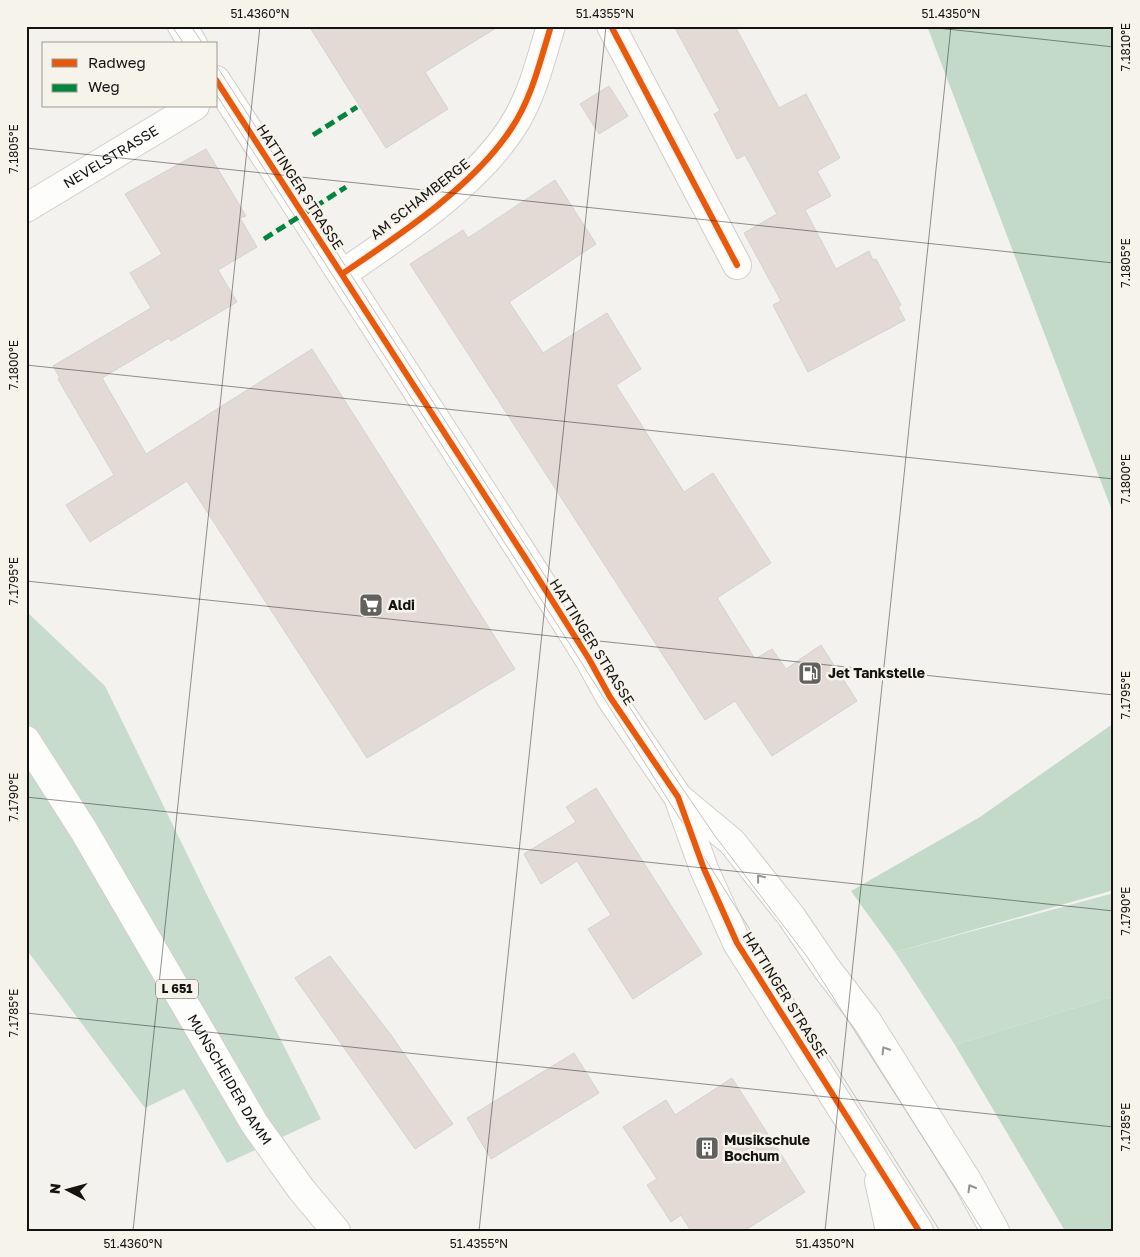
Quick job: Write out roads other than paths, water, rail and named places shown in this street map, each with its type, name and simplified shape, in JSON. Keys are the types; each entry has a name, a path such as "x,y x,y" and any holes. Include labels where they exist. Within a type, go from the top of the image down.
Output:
{"main road":[{"path":"182,26 192,42"},
{"name":"AM SCHAMBERGE","path":"342,274 430,210 488,160 512,128 530,93 551,26"},
{"path":"611,26 737,265"},
{"name":"HATTINGER STRASSE","path":"218,87 342,274 589,659 610,697 678,797 704,869 737,943 919,1231"},
{"name":"NEVELSTRASSE","path":"26,208 192,108"},
{"name":"MUNSCHEIDER DAMM","path":"26,740 84,831 254,1123 301,1189 336,1231"},
{"name":"HATTINGER STRASSE","path":"678,797 732,842 791,916 827,969 867,1021 968,1182 995,1231"},
{"name":"HATTINGER STRASSE","path":"875,1162 890,1231"}],"tram line":[{"path":"172,26 183,42"},
{"path":"191,26 202,42"},
{"path":"218,68 672,773 715,836 808,958 983,1231"},
{"path":"218,97 571,646 940,1231"}],"place":[{"name":"Aldi","path":"371,605"},
{"name":"Jet Tankstelle","path":"810,673"},
{"name":"Musikschule Bochum","path":"707,1148"}]}
